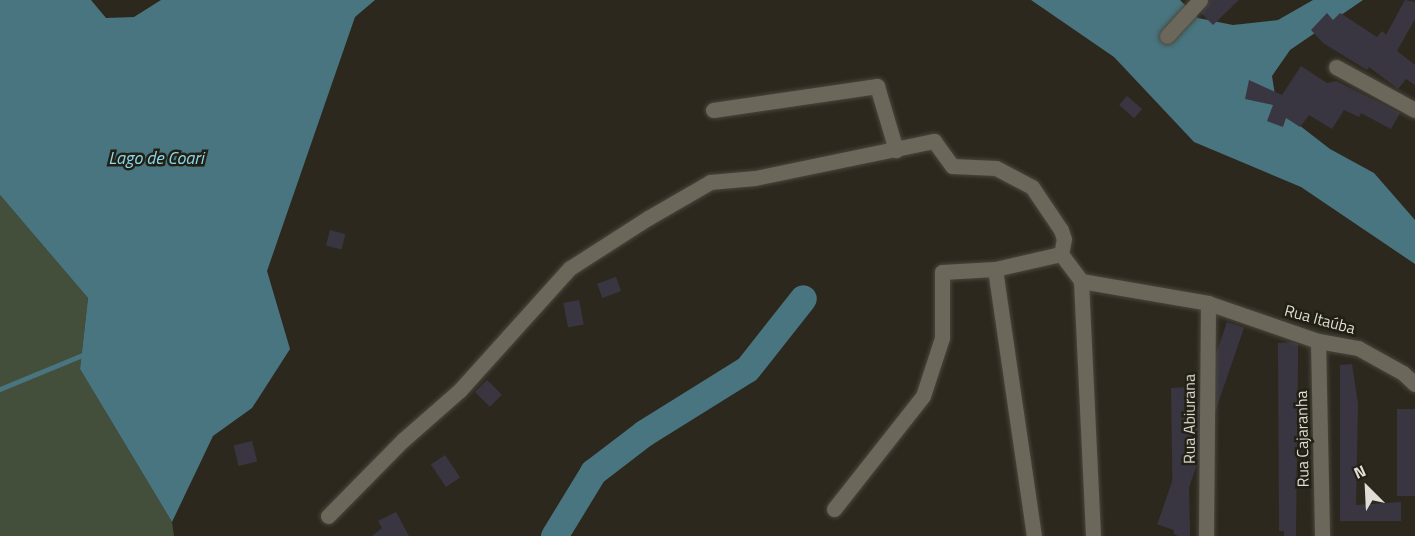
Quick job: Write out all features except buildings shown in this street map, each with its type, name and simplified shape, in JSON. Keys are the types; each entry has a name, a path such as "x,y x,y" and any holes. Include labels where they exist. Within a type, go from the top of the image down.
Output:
{"street":[{"path":"1167,36 1200,0"},
{"path":"1336,67 1415,110"},
{"path":"714,110 877,86 896,150"},
{"path":"328,516 403,440 460,390 570,268 710,182 755,178 934,141 952,166 996,168 1032,187 1061,230 1061,254 1080,281 1093,536"},
{"path":"834,509 923,396 942,338 942,272 995,268 1061,254"},
{"path":"995,268 1034,536"},
{"name":"Rua Itaúba","path":"1080,281 1208,303 1318,341 1358,348 1404,373 1415,384"},
{"name":"Rua Abiurana","path":"1206,536 1208,303"},
{"name":"Rua Cajaranha","path":"1318,341 1322,536"}],"green space":[{"path":"0,195 88,298 80,369 172,522 174,536 0,536"}],"water":[{"name":"Lago de Coari","path":"0,0 91,0 106,18 134,17 161,0 375,0 355,17 267,271 290,349 252,408 213,436 172,522 80,369 88,298 0,195"},
{"path":"1031,0 1180,0 1198,18 1233,25 1278,20 1313,0 1363,0 1290,50 1272,76 1277,108 1330,149 1374,173 1415,220 1415,264 1301,187 1194,142 1114,57"}],"waterway":[{"path":"554,536 593,472 644,433 747,369 803,298"},
{"path":"0,389 85,354"}]}
